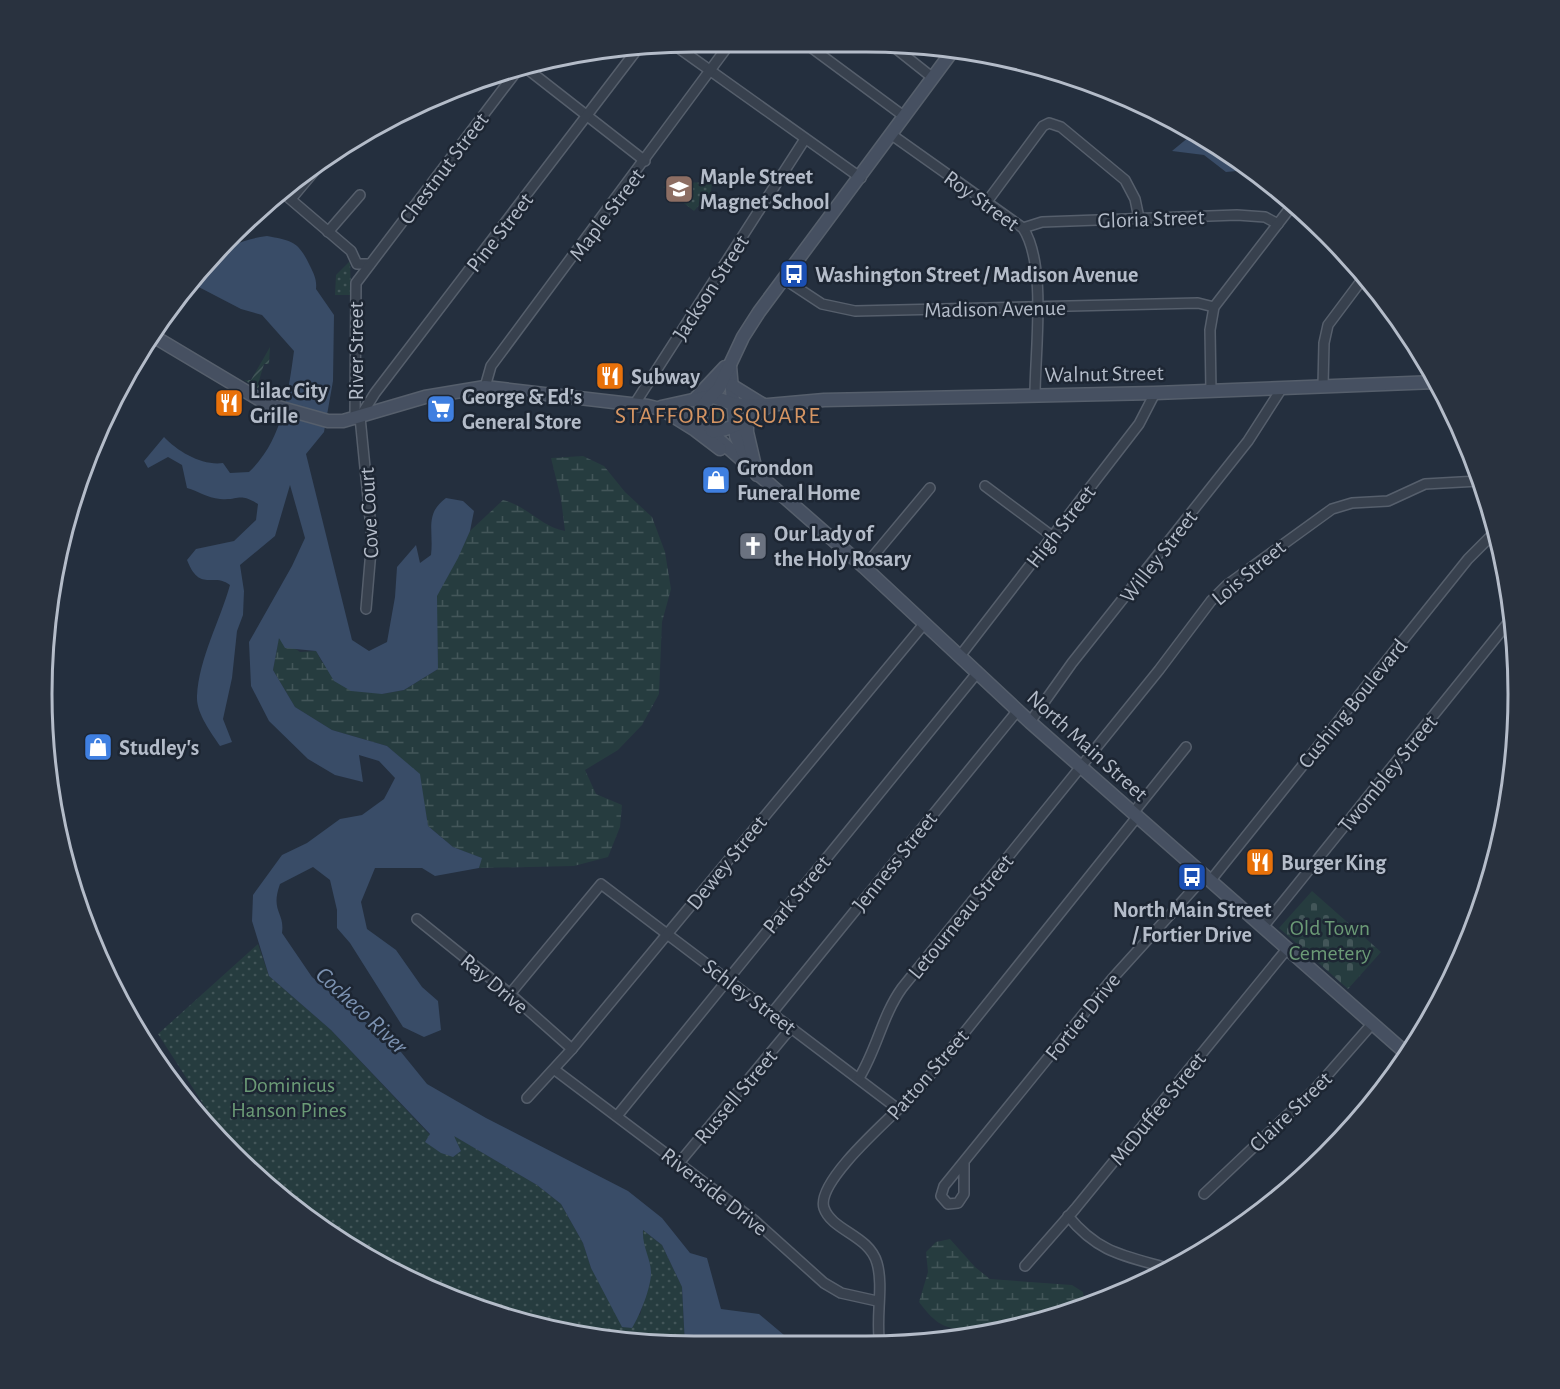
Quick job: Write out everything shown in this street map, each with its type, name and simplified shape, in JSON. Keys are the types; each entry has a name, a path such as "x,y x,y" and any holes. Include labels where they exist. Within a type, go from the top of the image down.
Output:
{"main road":[{"path":"730,362 734,424 724,430 712,431 701,423 700,408 719,388 730,362 743,337 948,58"},
{"name":"North Main Street","path":"160,340 277,409 328,421 358,418 424,398 485,387 660,408 679,412 701,423"},
{"path":"694,400 730,362"},
{"name":"Walnut Street","path":"732,404 749,406 768,403 1155,393 1426,382"},
{"path":"731,386 768,403"},
{"path":"711,396 732,404"},
{"name":"North Main Street","path":"660,408 711,396"},
{"name":"Walnut Street","path":"734,424 768,403"},
{"name":"North Main Street","path":"660,408 695,430 733,461 745,464"},
{"path":"747,418 747,432 757,475"},
{"name":"North Main Street","path":"734,424 735,436 744,454 745,464"},
{"name":"North Main Street","path":"712,431 757,475 864,567 1030,722 1401,1048"}],"street":[{"path":"686,52 861,178"},
{"name":"Maple Street","path":"485,387 491,366 724,52"},
{"path":"817,52 905,117"},
{"path":"903,54 933,78"},
{"name":"Pine Street","path":"358,418 632,56"},
{"path":"533,73 645,161"},
{"name":"Chestnut Street","path":"370,264 510,80"},
{"path":"986,203 1043,126 1050,123 1061,128 1125,180 1136,199 1139,218"},
{"name":"Roy Street","path":"892,135 1023,228 1035,255 1035,395"},
{"name":"Jackson Street","path":"634,405 805,139"},
{"path":"300,188 291,199 351,251 357,264 370,264"},
{"path":"328,232 360,195"},
{"path":"1211,391 1210,330 1214,307 1288,211"},
{"name":"Gloria Street","path":"1023,228 1042,222 1255,216 1266,217 1278,224"},
{"name":"River Street","path":"357,264 358,418"},
{"name":"River Street","path":"356,283 370,264"},
{"name":"Madison Avenue","path":"784,279 813,300 840,310 1198,303 1214,307"},
{"path":"1323,386 1324,343 1328,325 1359,284"},
{"name":"Willey Street","path":"1030,722 1067,670 1248,441 1282,388"},
{"name":"High Street","path":"960,656 1139,424 1155,393"},
{"name":"Cove Court","path":"358,418 372,538 366,609"},
{"name":"Lois Street","path":"1082,767 1218,593 1302,528 1342,506 1388,501 1425,484 1471,481"},
{"path":"985,486 1052,536"},
{"path":"864,567 930,488"},
{"name":"Cushing Boulevard","path":"1208,878 1468,559 1488,539"},
{"name":"Dewey Street","path":"527,1098 555,1070 924,624"},
{"name":"Twombley Street","path":"1263,927 1504,628"},
{"name":"Park Street","path":"617,1116 977,673"},
{"name":"Jenness Street","path":"772,1013 1017,710"},
{"name":"Patton Street","path":"879,1336 877,1301 879,1275 875,1257 864,1242 827,1213 824,1197 834,1179 862,1145 898,1110 940,1063 1186,747"},
{"name":"Letourneau Street","path":"859,1078 872,1054 892,1002 1082,767"},
{"name":"Fortier Drive","path":"964,1162 1112,979 1208,878"},
{"name":"Schley Street","path":"510,994 601,884 859,1078 898,1110"},
{"name":"Ray Drive","path":"417,919 510,994 572,1049"},
{"name":"McDuffee Street","path":"1025,1266 1287,949"},
{"name":"Claire Street","path":"1204,1194 1316,1088 1372,1024"},
{"name":"Russell Street","path":"679,1163 791,1028"},
{"name":"Riverside Drive","path":"555,1070 754,1220 824,1283 841,1293 877,1301"},
{"path":"1068,1216 1083,1234 1100,1247 1158,1265"}],"green space":[{"path":"712,182 711,192 694,211 663,187 675,183"},
{"path":"350,261 351,295 335,295 336,275"},
{"path":"270,347 269,364 264,364 258,384 265,389 264,392 244,380 251,380"},
{"path":"718,406 724,409 727,415 724,421 718,424 712,421 709,415 712,409"},
{"path":"583,456 604,466 625,492 652,517 665,552 671,589 662,622 659,694 642,725 618,750 585,770 596,794 622,805 620,827 608,857 574,866 479,868 481,858 453,847 428,826 419,774 387,746 332,730 295,707 273,670 279,637 300,652 316,651 322,662 382,694 404,690 438,669 436,596 470,531 503,500 565,531 561,499 551,458"},
{"name":"Old Town Cemetery","path":"1312,891 1381,952 1348,989 1279,928"},
{"name":"Dominicus Hanson Pines","path":"258,944 269,976 331,1030 430,1135 425,1142 453,1135 537,1185 561,1204 583,1243 591,1268 640,1315 651,1273 643,1247 643,1230 662,1245 682,1287 684,1336 611,1331 528,1315 449,1288 373,1250 304,1204 241,1148 213,1119 158,1034"},
{"path":"950,1239 975,1267 990,1279 1072,1285 1083,1292 1084,1298 1032,1315 991,1324 967,1328 950,1328 942,1325 919,1302 928,1272 926,1252 936,1242"}],"water":[{"path":"1187,139 1236,171 1226,172 1204,155 1172,151"},
{"path":"267,236 289,241 298,247 313,272 316,289 334,315 333,381 324,432 306,454 352,640 369,651 387,642 395,597 397,567 416,545 420,563 431,555 432,517 439,504 446,498 463,501 474,511 470,531 437,596 438,669 404,690 382,694 351,691 334,681 316,651 285,648 279,638 273,670 295,707 332,730 387,746 420,774 428,826 453,847 482,858 479,868 435,876 422,868 375,868 361,902 367,929 396,950 422,987 438,1001 441,1030 424,1037 403,1027 350,943 337,928 337,910 330,880 313,867 280,884 277,906 282,920 282,933 312,977 401,1052 427,1084 486,1118 628,1191 662,1218 690,1253 707,1258 721,1309 759,1314 784,1336 684,1336 682,1287 662,1245 643,1230 651,1268 649,1286 642,1309 632,1328 622,1327 591,1268 583,1243 561,1204 537,1185 454,1136 461,1151 453,1157 441,1153 425,1142 430,1134 331,1030 269,976 252,921 253,895 282,855 307,843 340,819 362,815 384,799 395,778 379,761 359,755 363,782 335,775 308,759 269,721 251,686 249,642 292,566 305,538 290,485 275,536 240,565 244,591 243,615 237,631 232,678 223,719 232,742 220,746 205,722 197,702 202,668 230,585 218,580 202,579 192,570 187,560 196,549 234,541 256,520 258,504 242,498 215,498 187,488 182,465 168,457 148,468 144,461 164,437 191,457 207,462 223,463 230,473 249,472 260,460 276,432 286,400 294,351 262,315 241,309 199,287 239,243"}],"place":[{"name":"Maple Street Magnet School","path":"679,189"},
{"name":"Washington Street / Madison Avenue","path":"794,274"},
{"name":"Subway","path":"610,376"},
{"name":"Lilac City Grille","path":"229,403"},
{"name":"George & Ed's General Store","path":"441,409"},
{"name":"Grondon Funeral Home","path":"716,480"},
{"name":"Our Lady of the Holy Rosary","path":"753,546"},
{"name":"Studley's","path":"98,747"},
{"name":"Burger King","path":"1260,862"},
{"name":"North Main Street / Fortier Drive","path":"1192,877"}],"district":[{"name":"STAFFORD SQUARE","path":"718,415"}],"water label":[{"name":"Cocheco River","path":"362,1010"}]}
